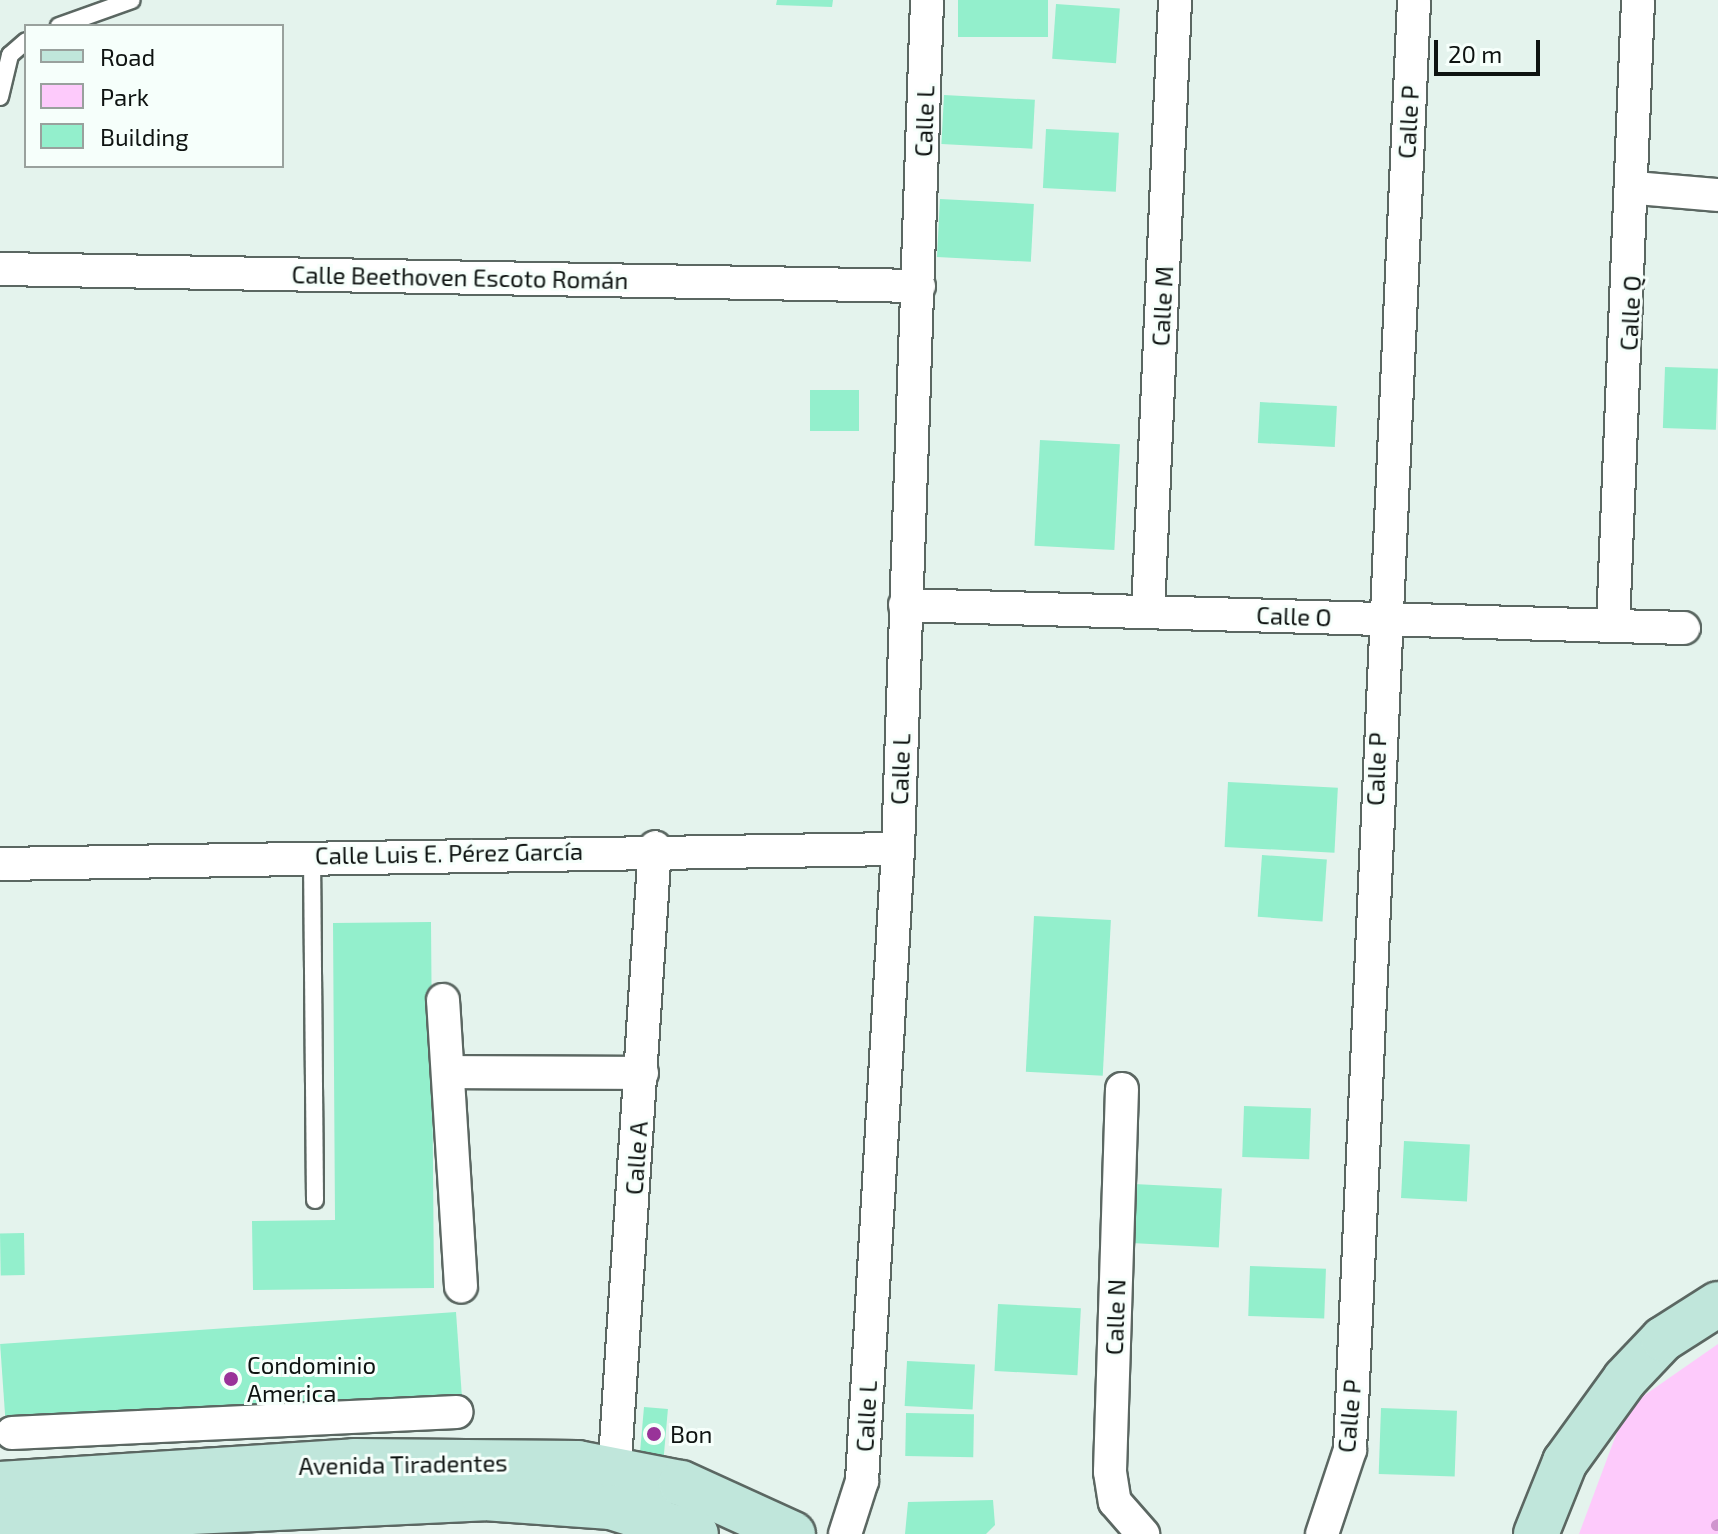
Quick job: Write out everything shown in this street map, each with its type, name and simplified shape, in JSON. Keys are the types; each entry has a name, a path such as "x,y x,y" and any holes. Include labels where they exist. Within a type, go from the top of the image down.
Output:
{"street":[{"name":"Calle L","path":"845,1534 862,1481 898,849 927,0"},
{"name":"Calle M","path":"1148,612 1175,0"},
{"name":"Calle P","path":"1322,1534 1350,1450 1382,619 1414,0"},
{"name":"Calle Q","path":"1613,626 1636,188 1638,0"},
{"path":"1636,188 1718,195"},
{"name":"Calle Beethoven Escoto Román","path":"0,269 919,286"},
{"name":"Calle O","path":"905,605 1684,628"},
{"name":"Calle Luis E. Pérez García","path":"0,864 655,847 898,849"},
{"name":"Calle A","path":"613,1488 655,847"},
{"path":"443,1000 461,1286"},
{"path":"449,1072 642,1073"},
{"name":"Calle N","path":"1122,1089 1110,1472 1115,1502 1143,1534"},
{"path":"1536,1534 1565,1462 1625,1379 1663,1339 1718,1304"},
{"path":"12,1433 457,1412"},
{"path":"411,1413 411,1459"},
{"name":"Avenida Tiradentes","path":"0,1521 353,1499 411,1459 613,1488 696,1534"},
{"name":"Avenida Tiradentes","path":"0,1484 353,1499 484,1498 681,1483 793,1534"}],"lane":[{"path":"65,24 132,0"},
{"path":"0,97 10,55 24,43"},
{"path":"312,856 315,1200"}],"green space":[{"path":"1718,1344 1718,1534 1579,1534 1626,1408"}],"building":[{"path":"777,0 833,0 832,7 776,5"},
{"path":"958,0 1048,0 1048,37 958,37"},
{"path":"1056,4 1120,8 1116,63 1052,59"},
{"path":"944,95 1035,100 1032,149 941,144"},
{"path":"1046,129 1119,133 1116,192 1043,188"},
{"path":"940,199 1034,204 1031,262 937,257"},
{"path":"1665,367 1718,369 1716,430 1663,428"},
{"path":"810,390 859,390 859,431 810,431"},
{"path":"1260,402 1337,406 1335,447 1258,443"},
{"path":"1040,440 1120,444 1114,550 1034,546"},
{"path":"1228,782 1338,788 1334,853 1225,847"},
{"path":"1262,855 1327,860 1323,921 1258,917"},
{"path":"1034,916 1111,920 1103,1076 1026,1072"},
{"path":"431,922 434,1288 253,1290 252,1221 335,1220 333,923"},
{"path":"1244,1106 1311,1108 1309,1159 1242,1157"},
{"path":"1404,1141 1470,1144 1467,1201 1401,1198"},
{"path":"1134,1184 1222,1189 1219,1248 1131,1243"},
{"path":"0,1233 24,1233 25,1275 1,1275"},
{"path":"1250,1266 1326,1269 1324,1319 1248,1316"},
{"path":"998,1304 1081,1308 1077,1375 994,1371"},
{"name":"Condominio America","path":"456,1312 462,1401 6,1433 0,1344"},
{"path":"907,1361 975,1365 973,1409 905,1406"},
{"name":"Bon","path":"644,1407 668,1409 663,1462 639,1460"},
{"path":"1381,1408 1457,1411 1455,1477 1379,1474"},
{"path":"906,1413 974,1414 973,1457 905,1456"},
{"path":"993,1500 995,1525 986,1534 905,1534 908,1502"}],"place":[{"name":"Condominio America","path":"231,1379"},
{"name":"Bon","path":"654,1434"}]}
